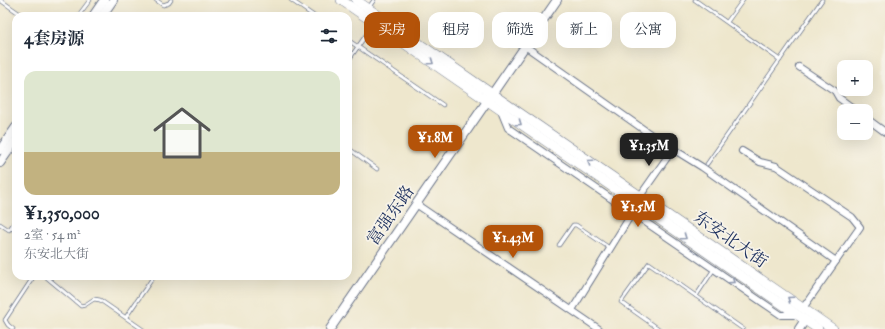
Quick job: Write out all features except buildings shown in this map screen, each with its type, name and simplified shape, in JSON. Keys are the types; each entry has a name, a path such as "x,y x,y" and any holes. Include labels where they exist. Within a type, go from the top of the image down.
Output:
{"main road":[{"path":"341,0 364,16"},
{"path":"356,0 490,97"},
{"path":"413,48 490,97"},
{"name":"东安北大街","path":"490,97 500,110 639,200"},
{"name":"东安北大街","path":"490,97 802,315 818,329"},
{"name":"东安北大街","path":"802,315 833,329"}],"street":[{"path":"96,12 104,0"},
{"path":"105,12 113,0"},
{"name":"富强东路","path":"548,13 557,0"},
{"name":"富强东路","path":"330,329 524,48"},
{"path":"528,48 660,141 836,261"},
{"path":"799,67 835,91 840,98 848,104"},
{"path":"500,110 508,128 781,315 802,315"},
{"path":"873,123 885,132"},
{"path":"0,150 12,133"},
{"path":"0,163 12,146"},
{"path":"572,310 639,200 673,149"},
{"path":"742,150 760,162 776,166 858,222 860,227 836,261 802,315 799,329"},
{"path":"416,204 599,329"}],"lane":[{"path":"0,0 17,12"},
{"path":"81,12 90,0"},
{"path":"156,0 163,5 169,3 171,0"},
{"path":"291,0 308,12"},
{"path":"368,8 374,0"},
{"path":"695,0 780,60"},
{"path":"727,22 743,0"},
{"path":"707,164 822,0"},
{"path":"352,55 364,38"},
{"path":"352,43 443,105"},
{"path":"352,151 378,169"},
{"path":"0,224 9,230 11,228"},
{"path":"559,245 573,225 576,225 610,249"},
{"path":"659,329 621,302 649,263 743,329"},
{"path":"696,296 714,269"},
{"path":"13,329 5,320 31,280"},
{"path":"50,280 81,306 94,299 100,300 142,329"},
{"path":"126,317 151,280"}]}
